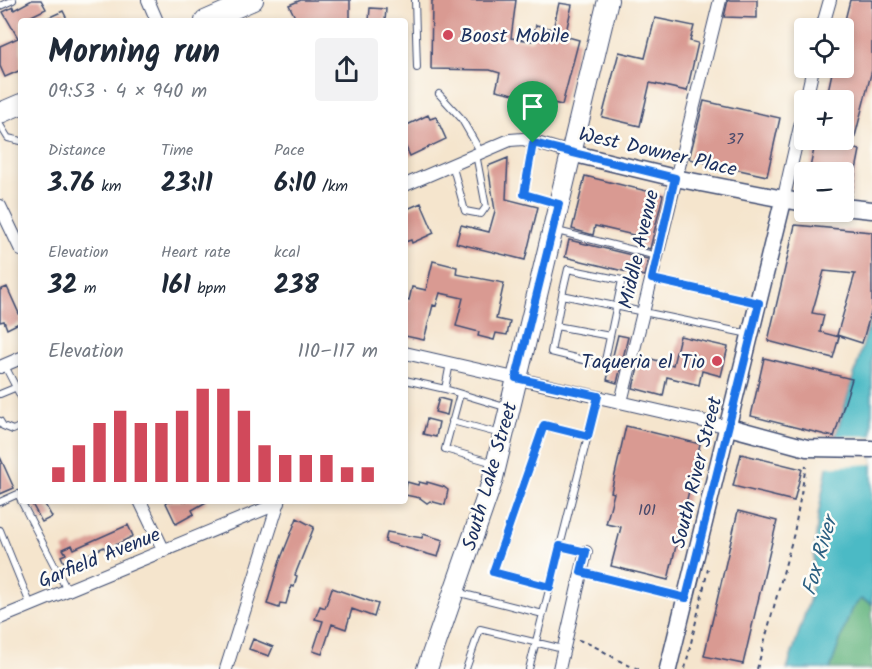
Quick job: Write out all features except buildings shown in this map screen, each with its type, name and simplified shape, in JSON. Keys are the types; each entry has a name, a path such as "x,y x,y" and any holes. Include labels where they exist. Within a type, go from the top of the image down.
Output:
{"main road":[{"path":"213,18 253,0"},
{"name":"South Lake Street","path":"427,669 492,482 608,0"},
{"path":"0,113 18,105"}],"street":[{"path":"148,0 157,18"},
{"name":"Middle Avenue","path":"621,402 720,0"},
{"path":"825,18 830,0"},
{"name":"West Downer Place","path":"408,184 510,140 533,143 675,178 794,202"},
{"name":"South River Street","path":"668,669 729,428 795,150"},
{"path":"0,206 18,244"},
{"path":"854,208 872,210"},
{"path":"408,354 598,396 807,448 872,449"},
{"path":"2,366 18,358"},
{"path":"141,504 164,551"},
{"name":"Garfield Avenue","path":"0,618 274,504"},
{"path":"226,669 278,504"},
{"path":"559,669 586,552"}],"lane":[{"path":"0,6 13,0"},
{"path":"415,0 417,68"},
{"path":"439,94 461,118 478,152 486,207 481,214 465,211 452,164"},
{"path":"0,125 8,138 18,140"},
{"path":"533,143 524,194 559,204"},
{"path":"553,230 657,256"},
{"path":"568,269 622,280 604,364 551,352 562,295 568,269"},
{"path":"652,279 759,303"},
{"path":"562,295 751,334"},
{"path":"556,326 610,336"},
{"path":"445,389 450,363"},
{"path":"0,394 17,387 2,366"},
{"path":"408,381 445,389 509,409"},
{"path":"460,394 445,449 495,463"},
{"path":"529,669 598,396"},
{"path":"0,421 3,426 13,430 18,428"},
{"path":"452,421 502,435"},
{"path":"550,587 493,572 544,425 588,436"},
{"path":"0,502 18,494"},
{"path":"23,504 67,591"},
{"path":"0,530 31,606"},
{"path":"560,546 586,552"},
{"path":"581,572 686,598"},
{"path":"453,592 543,614"},
{"path":"466,669 480,629 565,643"}],"path":[{"path":"757,669 795,533 806,466"},
{"path":"565,643 592,644 631,667 640,669"}],"green space":[{"path":"861,599 872,604 872,669 830,669 851,610"}],"water":[{"name":"Fox River","path":"872,315 872,604 861,599 851,610 830,669 787,669 810,598 818,516 828,462"}],"pier":[{"path":"832,436 872,436 872,464 825,467"}],"place":[{"name":"Boost Mobile","path":"448,35"},
{"name":"Taqueria el Tio","path":"717,361"}],"route":[{"path":"533,143 675,178 652,279 759,303 686,598 581,572 586,552 560,546 550,587 493,572 544,425 588,436 598,396 516,378 559,204 524,194 533,143"}]}
